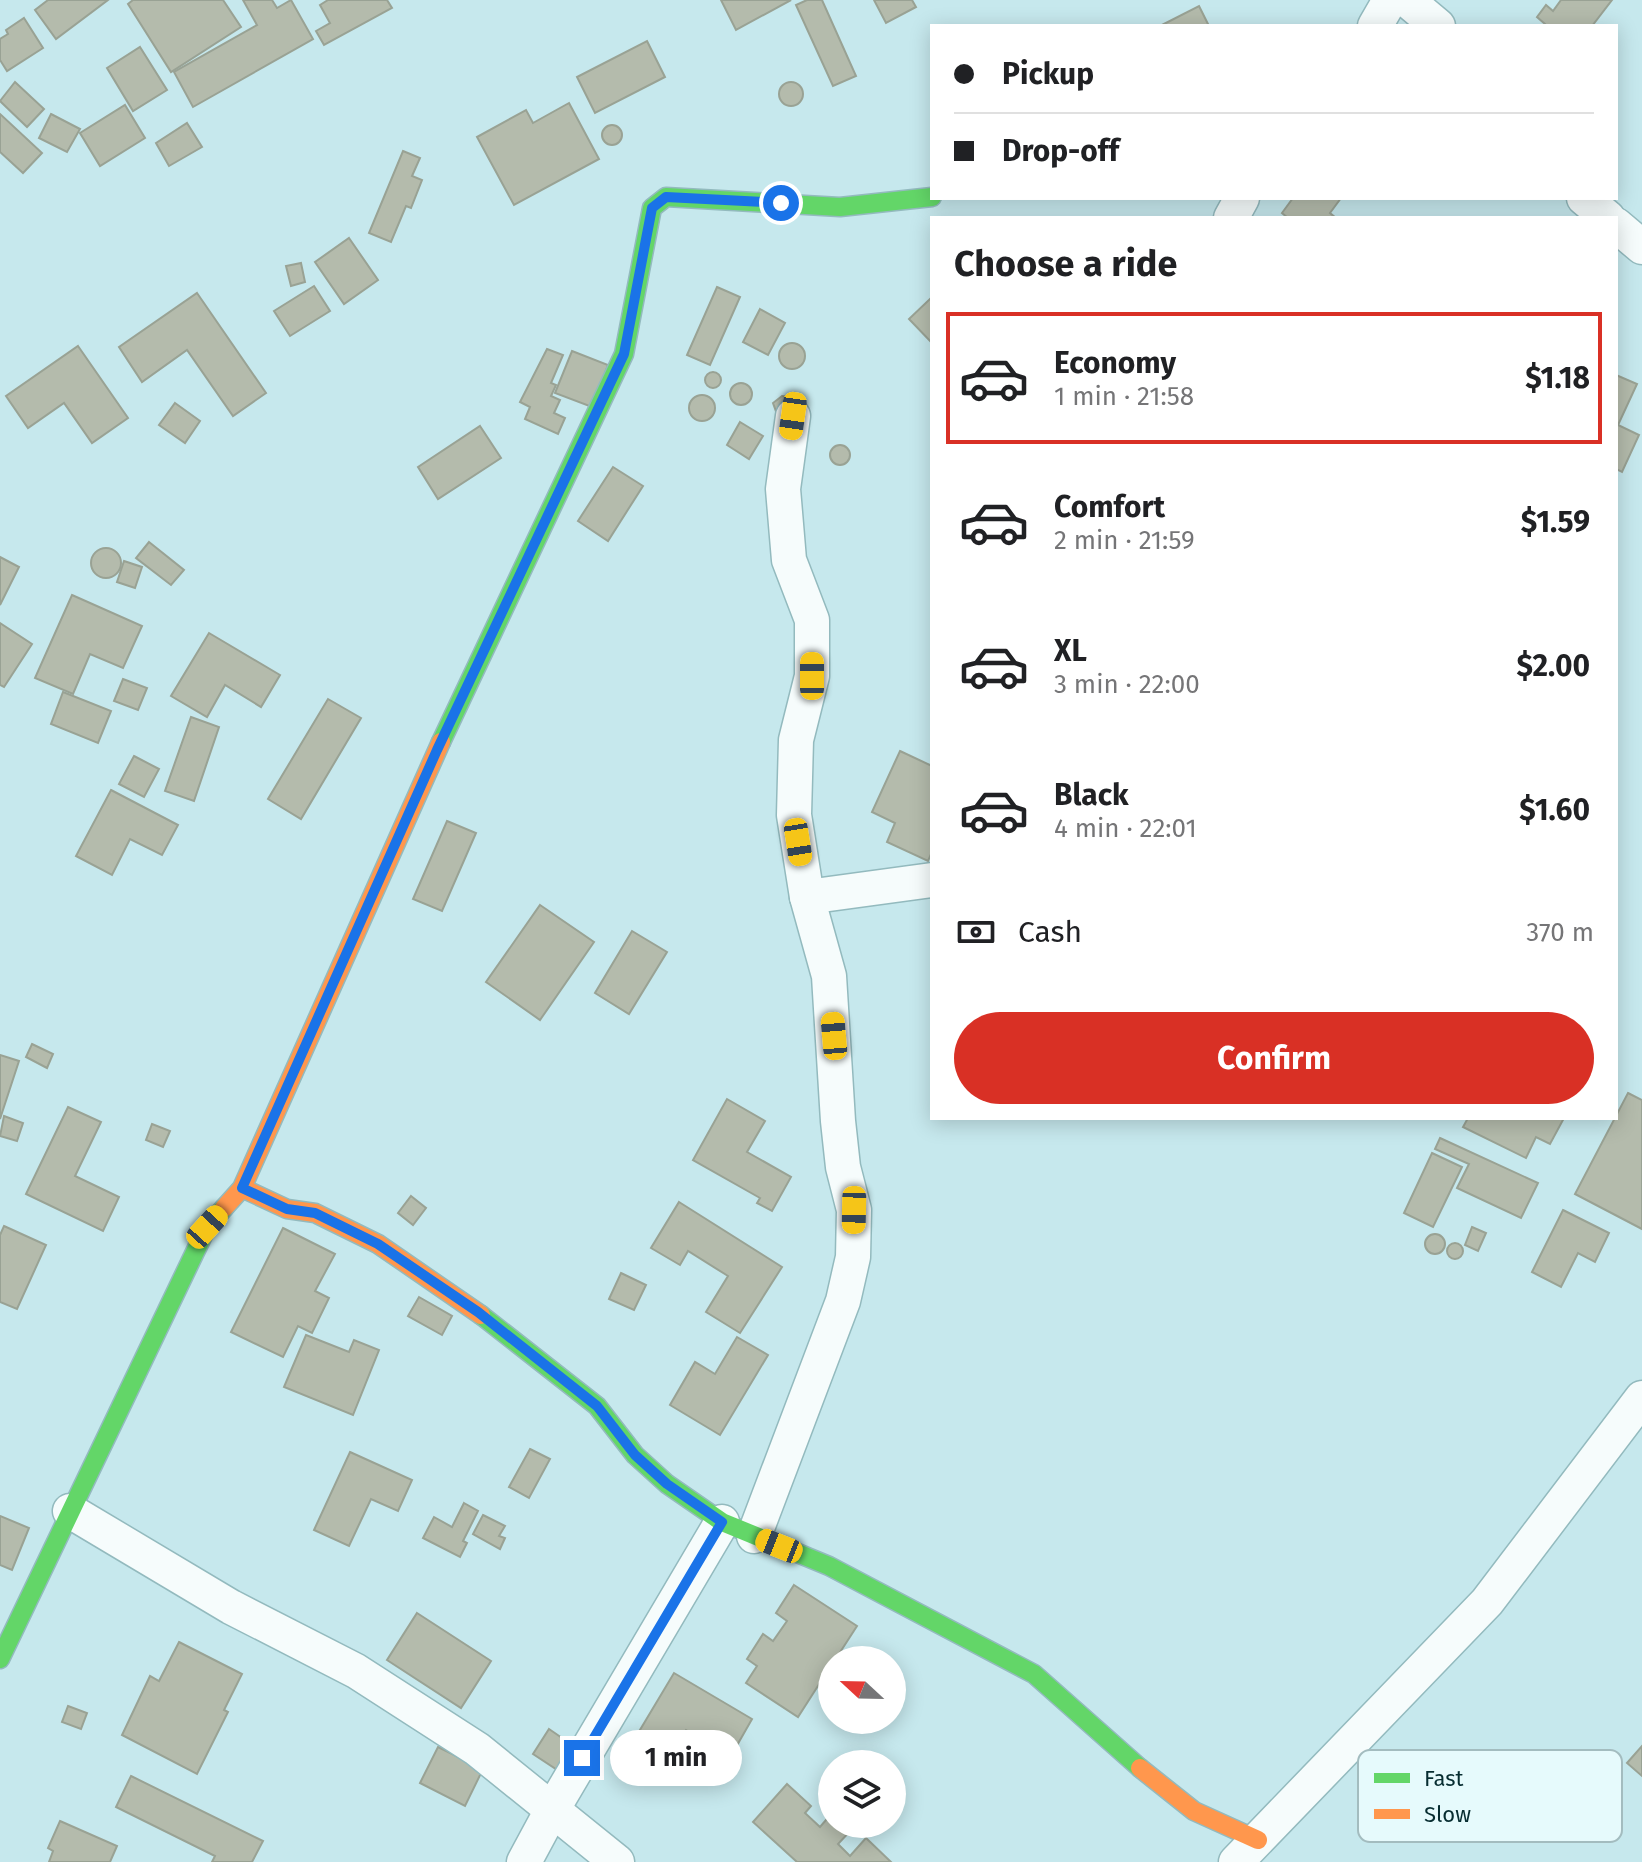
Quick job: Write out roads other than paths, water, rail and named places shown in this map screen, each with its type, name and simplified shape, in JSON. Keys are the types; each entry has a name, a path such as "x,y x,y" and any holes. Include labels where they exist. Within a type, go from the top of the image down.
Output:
{"street":[{"path":"1376,24 1390,0"},
{"path":"1407,0 1436,24"},
{"path":"0,1659 207,1227 242,1188 437,750 624,354 652,208 666,197 840,207 930,197"},
{"path":"1586,200 1606,216"},
{"path":"1618,227 1642,247"},
{"path":"754,1536 829,1341 843,1301 853,1257 854,1210 843,1167 838,1121 829,976 807,897 794,815 796,740 812,676 812,620 789,560 783,489 793,416"},
{"path":"807,897 930,880"},
{"path":"242,1188 287,1209 315,1213 378,1244 478,1312 597,1406 635,1455 667,1484 722,1522 829,1566 1034,1674 1121,1753 1247,1851 1487,1602 1642,1398"},
{"path":"70,1511 231,1607 356,1671 477,1749 617,1862"},
{"path":"524,1862 722,1522"}]}
